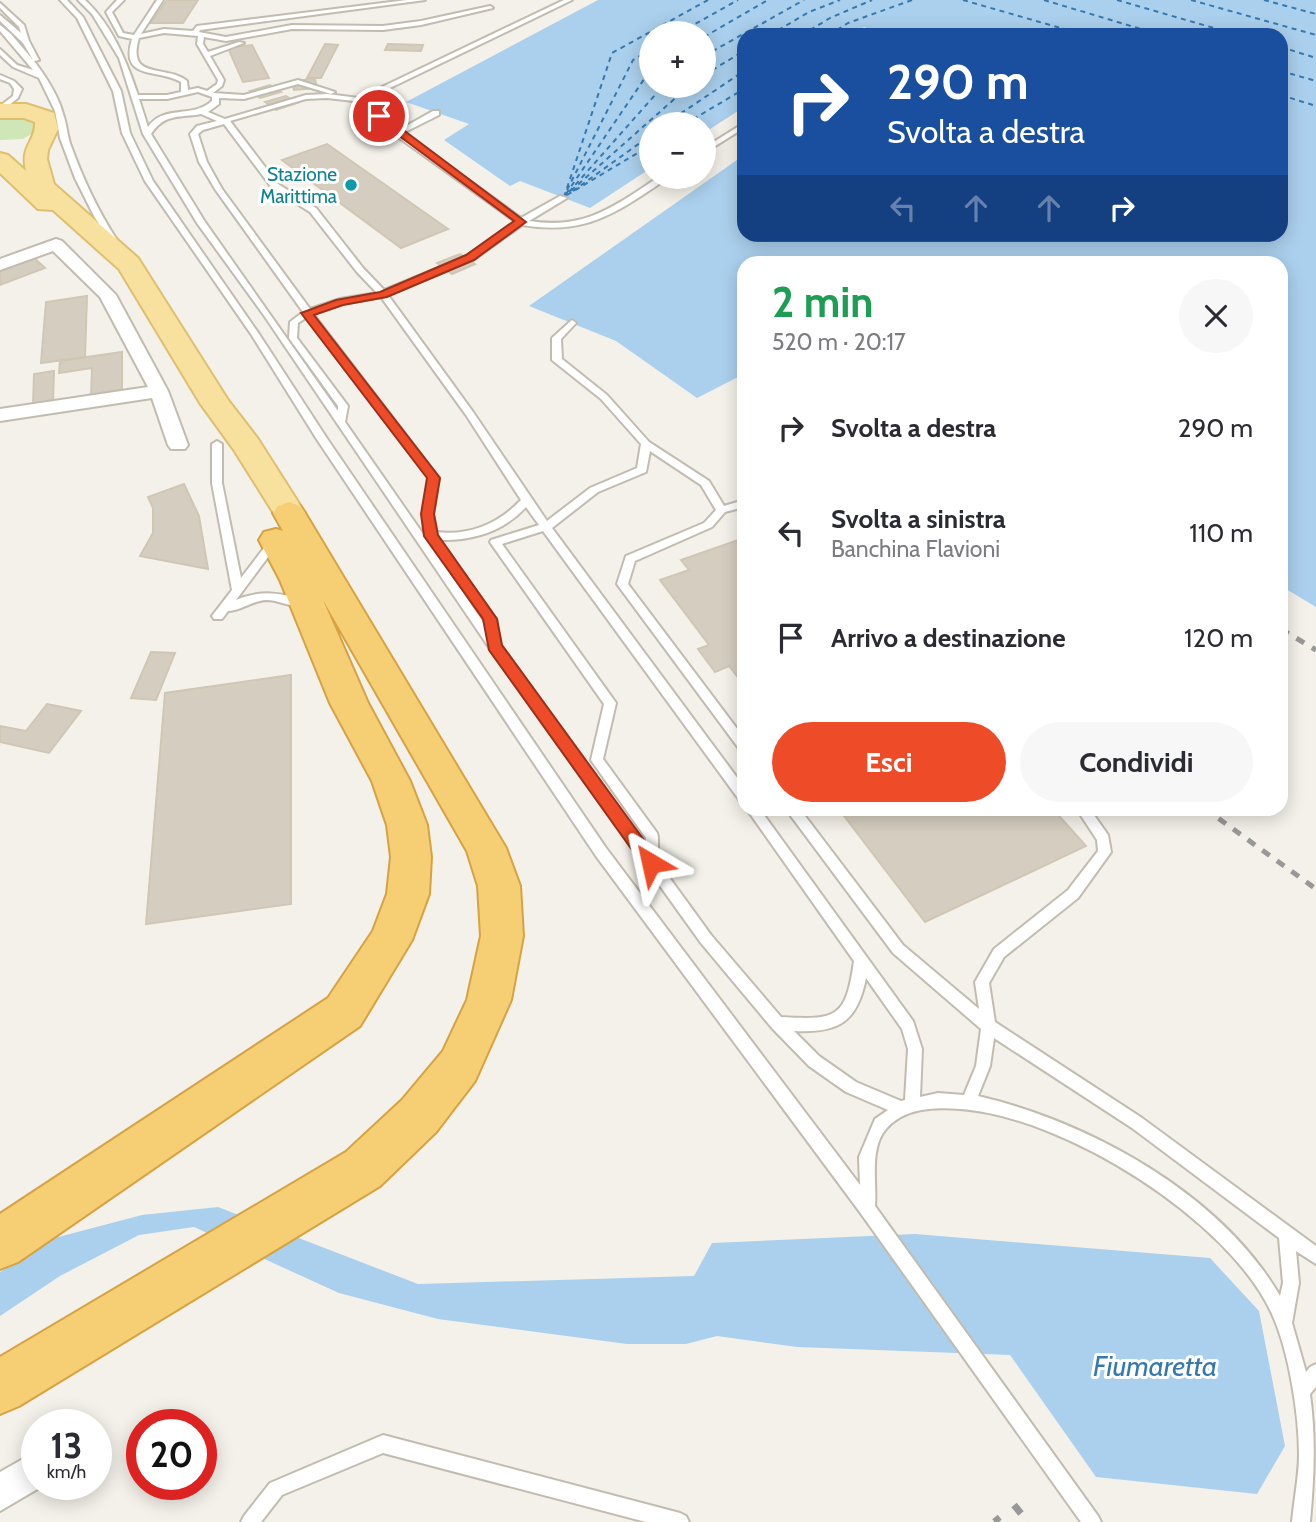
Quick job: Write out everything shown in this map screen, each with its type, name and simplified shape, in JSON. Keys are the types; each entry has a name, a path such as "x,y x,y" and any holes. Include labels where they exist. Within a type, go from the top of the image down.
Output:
{"highway":[{"path":"0,1244 344,1012 391,940 408,894 411,857 407,825 391,781 349,703 308,607 282,527"},
{"path":"0,1387 363,1169 419,1116 459,1066 489,1000 502,936 499,886 486,848 282,527"}],"main road":[{"path":"0,111 26,111 45,126"},
{"path":"0,146 23,143 45,126"},
{"path":"45,126 35,159 42,187 129,264 215,403 247,446 282,527"},
{"path":"0,160 112,262 128,285 204,427 243,481 282,527"}],"street":[{"path":"0,265 57,244 107,295 159,391 178,445"},
{"path":"0,415 159,391"},
{"path":"0,1493 21,1479"}],"lane":[{"path":"63,0 80,17 112,81 126,133 149,181 256,334 329,449 601,852 868,1209 1092,1522"},
{"path":"81,0 95,13 122,58 148,134 201,223 341,421 494,646 706,939 777,1023 814,1061 850,1087 906,1105"},
{"path":"121,0 109,12 121,35 135,37 164,31 226,39 275,32"},
{"path":"160,0 135,37 132,53 138,67 174,74 184,81 184,91"},
{"path":"212,94 221,80 200,44 197,28 422,0"},
{"path":"494,646 490,619 431,536 428,514 433,478 307,313 210,175 196,149 194,134 200,128 306,97 327,96 360,100 569,0"},
{"path":"0,5 22,26 26,42 37,62 38,75"},
{"path":"206,55 292,27 383,28 490,8"},
{"path":"0,17 26,42"},
{"path":"0,27 17,44 60,112 64,136 93,207 129,264"},
{"path":"0,39 22,64 38,75"},
{"path":"0,51 15,66 38,75"},
{"path":"0,77 12,82 18,89 16,97 0,111"},
{"path":"136,97 167,97 184,91 244,97 298,82 360,100 398,133 521,222 542,227 596,220 645,189"},
{"path":"43,84 45,126"},
{"path":"148,134 152,124 171,114 202,112 212,107 216,102 212,94"},
{"path":"167,97 160,107 171,114"},
{"path":"202,112 227,122 275,186 313,210 383,295 470,414 526,499 737,787"},
{"path":"398,133 436,113"},
{"path":"716,143 737,130"},
{"path":"341,421 343,406 293,338 294,322 307,313 340,302 383,295 470,258 521,222 564,198"},
{"path":"572,323 556,338 557,359 604,397 646,444 705,483 721,510"},
{"path":"217,444 217,482 238,592"},
{"path":"646,444 642,470 594,491 547,526 495,542 610,703 597,760 652,837 651,863"},
{"path":"417,533 460,537 500,526 526,499"},
{"path":"737,505 721,510 708,525 629,559 622,584 737,738"},
{"path":"282,527 238,592 218,616 241,601 261,596 283,596 308,607"},
{"path":"758,816 908,1026 915,1049 906,1105"},
{"path":"797,816 898,949 988,1026 1137,1123 1316,1256"},
{"path":"969,1101 983,1066 988,1026 982,982 999,953 1073,894 1105,852 1103,839 1087,816"},
{"path":"777,1023 829,1024 848,1015 858,991 861,958"},
{"path":"868,1209 862,1176 868,1146 883,1122 906,1105 936,1099 969,1101 1009,1111 1087,1141 1131,1166 1184,1203 1229,1243 1257,1274 1277,1307 1284,1325 1300,1393 1308,1452 1301,1522"},
{"path":"1284,1325 1290,1283 1286,1233"},
{"path":"1300,1393 1316,1373"},
{"path":"250,1522 276,1489 383,1444 680,1522"}],"green space":[{"path":"10,116 31,119 38,124 39,129 23,139 0,140 0,119"}],"water":[{"path":"598,0 1316,0 1316,607 1288,590 1288,256 737,256 737,378 697,398 616,341 529,306 696,189 716,189 716,175 737,160 737,242 1288,242 1288,28 737,28 737,112 716,125 716,112 639,112 639,176 590,208 520,181 510,186 444,140 469,124 406,102"},
{"name":"Fiumaretta","path":"218,1207 418,1284 694,1276 712,1243 915,1234 1210,1258 1259,1311 1285,1446 1257,1494 1096,1477 1010,1355 797,1347 717,1336 686,1344 627,1344 438,1319 339,1293 194,1227 139,1235 60,1276 0,1316 0,1272 47,1240 142,1215"}],"building":[{"path":"167,0 198,0 183,23 151,23"},
{"path":"325,44 338,45 321,78 307,78"},
{"path":"388,44 423,45 421,51 385,50"},
{"path":"252,45 269,78 243,82 228,48"},
{"path":"315,79 317,88 294,90 292,81"},
{"path":"270,85 281,92 260,98 250,91"},
{"path":"286,96 297,103 276,110 265,102"},
{"name":"Stazione Marittima","path":"327,144 448,229 401,248 282,160"},
{"path":"460,254 475,264 452,274 437,263"},
{"path":"34,258 45,268 0,285 0,271"},
{"path":"87,296 85,357 41,363 46,302"},
{"path":"122,352 122,394 91,398 92,368 59,373 60,361"},
{"path":"54,371 53,402 33,405 34,374"},
{"path":"184,484 199,516 208,569 140,556 153,533 153,508 148,497"},
{"path":"737,540 737,676 729,666 715,672 698,649 709,645 660,580 689,570 681,560"},
{"path":"151,652 175,653 156,700 131,698"},
{"path":"291,675 291,904 146,924 165,693"},
{"path":"47,704 81,711 49,753 0,742 0,726 26,731"},
{"path":"844,816 1059,816 1086,846 925,922"}],"ferry route":[{"path":"670,21 708,0"},
{"path":"700,21 738,0"},
{"path":"716,30 768,0"},
{"path":"754,28 804,0"},
{"path":"782,28 809,12 840,0"},
{"path":"814,28 872,0"},
{"path":"840,28 912,0"},
{"path":"963,0 1061,28"},
{"path":"1044,0 1138,28"},
{"path":"1117,0 1214,28"},
{"path":"1191,0 1316,35"},
{"path":"1264,0 1316,14"},
{"path":"639,38 612,53 564,197 675,98"},
{"path":"716,49 737,38"},
{"path":"1288,49 1316,58"},
{"path":"716,68 737,55"},
{"path":"567,190 633,60 639,56"},
{"path":"1288,73 1316,81"},
{"path":"683,112 737,76"},
{"path":"566,194 639,87"},
{"path":"705,112 737,93"},
{"path":"1288,97 1316,106"},
{"path":"569,192 652,98"},
{"path":"573,191 639,144"},
{"path":"567,195 639,152"}],"railway":[{"path":"1288,633 1316,650"},
{"path":"1215,816 1316,889"},
{"path":"1014,1505 1028,1522"},
{"path":"995,1517 999,1522"}],"place":[{"name":"Stazione Marittima","path":"351,185"}],"route":[{"path":"379,116 398,133 521,222 470,258 383,295 340,302 307,313 433,478 428,514 431,536 490,619 494,646 651,863"}]}
